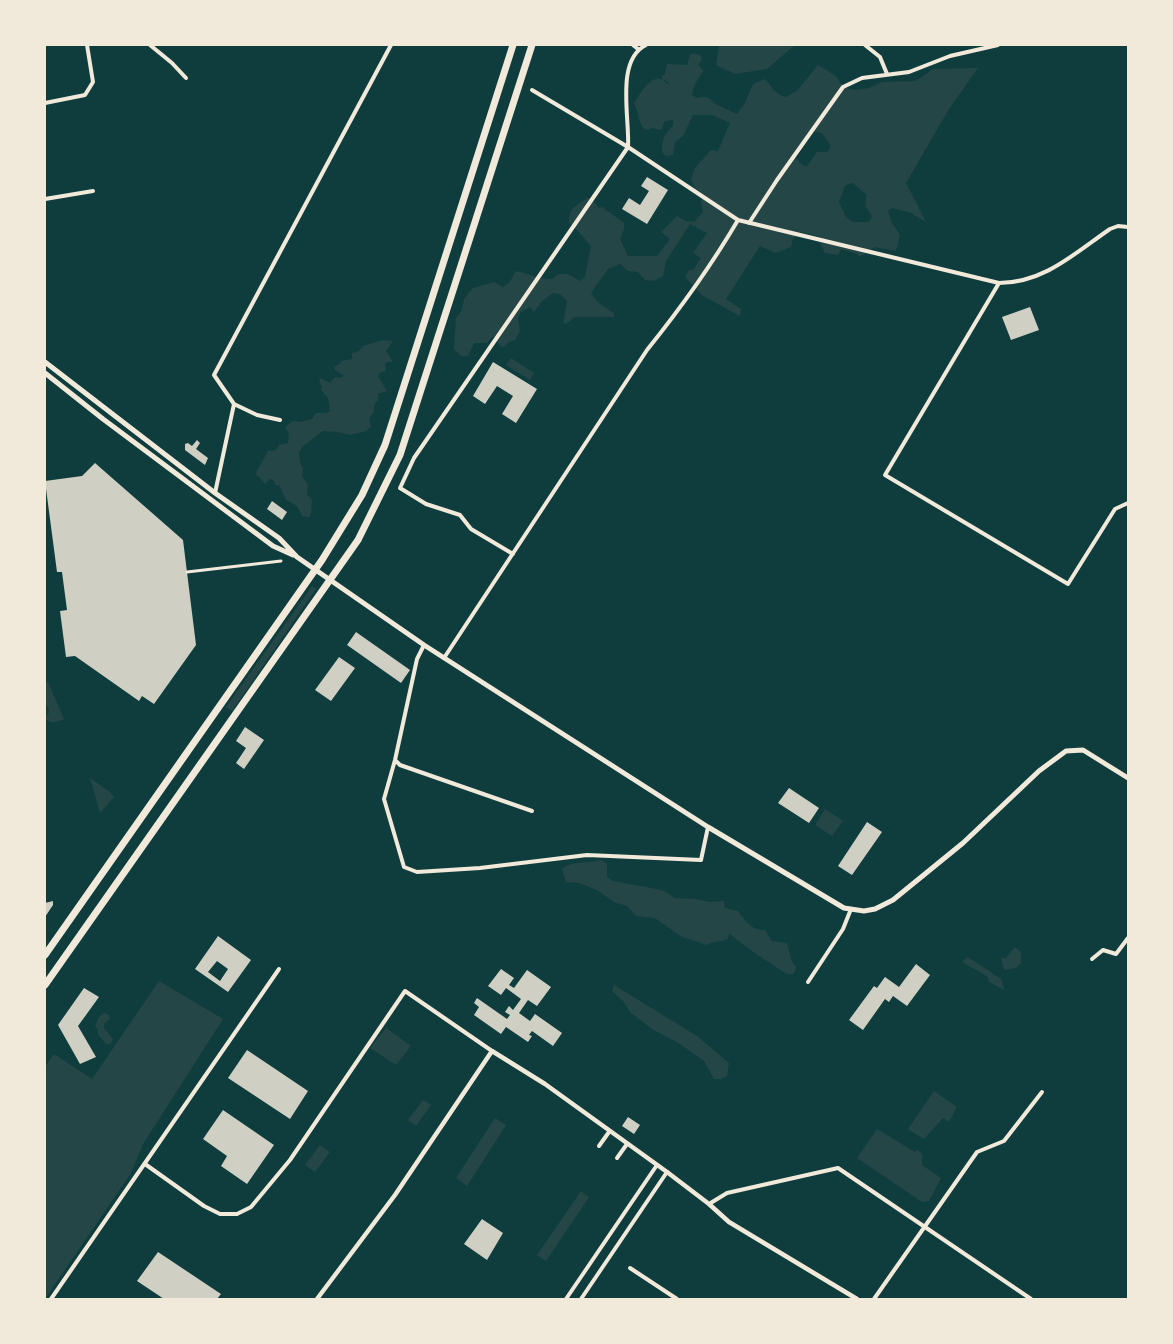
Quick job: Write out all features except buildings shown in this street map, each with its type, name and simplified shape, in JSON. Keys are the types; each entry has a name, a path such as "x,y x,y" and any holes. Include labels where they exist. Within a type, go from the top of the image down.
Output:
{"highway":[{"path":"45,955 339,536 362,495 391,428 513,45"},
{"path":"45,986 358,540 400,455 532,45"},
{"path":"391,428 395,435 400,436 407,433"}],"main road":[{"path":"45,362 215,493 279,538 297,557 329,580 444,658 708,827 832,902 854,909 875,909 892,900 963,843 1039,771 1066,751 1083,750 1128,778"},
{"path":"45,373 273,546 297,557"},
{"path":"211,500 215,493"}],"street":[{"path":"45,103 85,95 93,82 87,45"},
{"path":"150,45 186,78"},
{"path":"280,420 257,415 234,404 214,375 392,45"},
{"path":"633,45 638,49"},
{"path":"513,554 471,529 460,515 426,504 400,488 414,458 628,147 627,71 638,49 646,45"},
{"path":"865,45 880,57 887,74"},
{"path":"749,223 843,87 862,78 909,72 950,56 998,45"},
{"path":"532,90 628,147 738,220 999,283 1016,283 1046,273 1110,229 1128,226"},
{"path":"45,199 93,191"},
{"path":"444,658 647,350 681,308 738,220"},
{"path":"999,283 885,475 1068,584 1114,509 1128,503"},
{"path":"215,493 234,404"},
{"path":"187,572 281,561"},
{"path":"424,645 417,659 384,799 404,867 417,872 480,868 587,855 701,860 708,827"},
{"path":"395,760 400,765 532,811"},
{"path":"808,982 854,909"},
{"path":"1092,959 1103,950 1112,954 1118,953 1128,938"},
{"path":"51,1299 279,969"},
{"path":"145,1164 204,1206 220,1214 237,1214 251,1207 290,1161 405,990 492,1051 545,1084 667,1172 729,1222 857,1299"},
{"path":"320,1298 395,1195 492,1051"},
{"path":"874,1299 977,1152 1004,1141 1042,1092"},
{"path":"599,1146 609,1131"},
{"path":"617,1158 627,1144"},
{"path":"566,1299 657,1165"},
{"path":"709,1204 727,1193 838,1168 1031,1299"},
{"path":"580,1299 667,1172"},
{"path":"630,1268 676,1299"}],"shaded area":[{"path":"719,45 795,45 767,69 735,74 716,65"},
{"path":"693,53 700,55 702,59 698,65 703,70 692,95 697,98 707,98 737,114 745,103 753,84 765,79 776,92 785,97 797,91 818,65 836,76 843,87 855,90 869,88 882,82 916,81 933,69 978,68 949,109 906,183 926,222 911,213 892,208 888,211 900,235 896,251 874,247 860,257 841,249 838,255 825,253 820,237 800,232 793,239 791,247 776,253 760,246 726,299 741,309 740,316 703,296 685,277 701,258 693,253 707,233 690,224 666,261 663,276 654,281 645,280 638,272 628,271 620,264 608,269 591,294 600,304 614,313 614,317 574,317 563,324 567,301 560,294 553,293 542,301 534,312 530,307 521,312 518,318 520,331 515,340 504,347 500,346 495,337 487,343 474,343 468,356 461,356 454,349 456,318 462,310 464,299 473,288 494,282 503,287 509,283 516,271 545,279 564,274 580,281 585,277 591,246 569,223 569,218 574,207 587,198 591,198 599,208 602,207 624,223 620,239 628,256 657,256 670,239 661,232 677,216 694,222 703,212 701,202 703,194 695,188 691,179 695,168 711,150 718,151 730,123 712,115 693,115 683,136 675,142 673,155 666,156 662,152 662,144 664,137 673,126 673,119 664,122 662,129 646,130 641,125 634,104 644,88 652,81 660,79 669,85 662,79 667,64 687,65","holes":["812,131 822,133 831,146 827,152 817,152 807,166 804,166 793,156","851,183 867,195 866,207 872,216 869,222 853,222 846,217 839,202 845,186"]},
{"path":"383,340 393,341 386,351 393,362 387,362 385,371 379,373 378,376 387,391 378,394 378,401 369,418 371,427 366,431 350,435 323,431 302,447 299,453 303,469 302,476 308,485 307,495 312,500 311,514 309,517 302,516 297,506 286,500 279,485 270,479 265,484 256,474 257,471 268,451 276,450 279,445 288,443 289,433 285,427 293,421 312,419 316,413 330,411 328,398 321,390 319,381 321,378 330,383 335,377 342,378 343,375 334,367 341,361 352,359 352,353 359,351 363,346"},
{"path":"511,358 534,373 530,380 506,365"},
{"path":"312,586 316,589 232,711 226,707"},
{"path":"45,682 48,682 64,719 50,722 45,719 45,714 48,716 49,709 45,703"},
{"path":"90,778 114,797 100,813"},
{"path":"825,809 843,821 832,836 815,825"},
{"path":"601,860 607,864 607,877 613,881 662,890 675,898 710,902 724,901 725,908 738,911 753,927 765,930 772,941 787,943 792,962 796,967 794,974 787,974 729,933 728,939 707,945 682,937 655,918 636,916 627,906 614,902 597,890 579,883 566,882 562,869 566,866"},
{"path":"1015,947 1021,952 1021,963 1016,968 1004,970 1001,958 1006,958"},
{"path":"968,957 1001,979 1004,990 989,982 988,977 962,962"},
{"path":"159,981 223,1019 143,1144 131,1173 45,1299 45,1067 54,1054 92,1079"},
{"path":"614,985 697,1036 729,1063 727,1076 714,1079 704,1061 677,1042 652,1029 630,1012 623,1001 612,991"},
{"path":"104,1013 109,1015 110,1019 104,1024 104,1028 113,1039 107,1045 98,1035 98,1029 95,1027 98,1018"},
{"path":"386,1028 411,1046 396,1065 370,1048"},
{"path":"934,1091 957,1107 949,1122 943,1118 924,1139 908,1129"},
{"path":"423,1100 431,1105 416,1126 408,1120"},
{"path":"495,1118 506,1125 467,1186 456,1178"},
{"path":"877,1129 915,1152 918,1150 922,1154 922,1165 941,1178 929,1201 922,1202 857,1158"},
{"path":"320,1145 330,1152 315,1172 305,1165"},
{"path":"581,1191 589,1197 546,1261 537,1255"}]}
